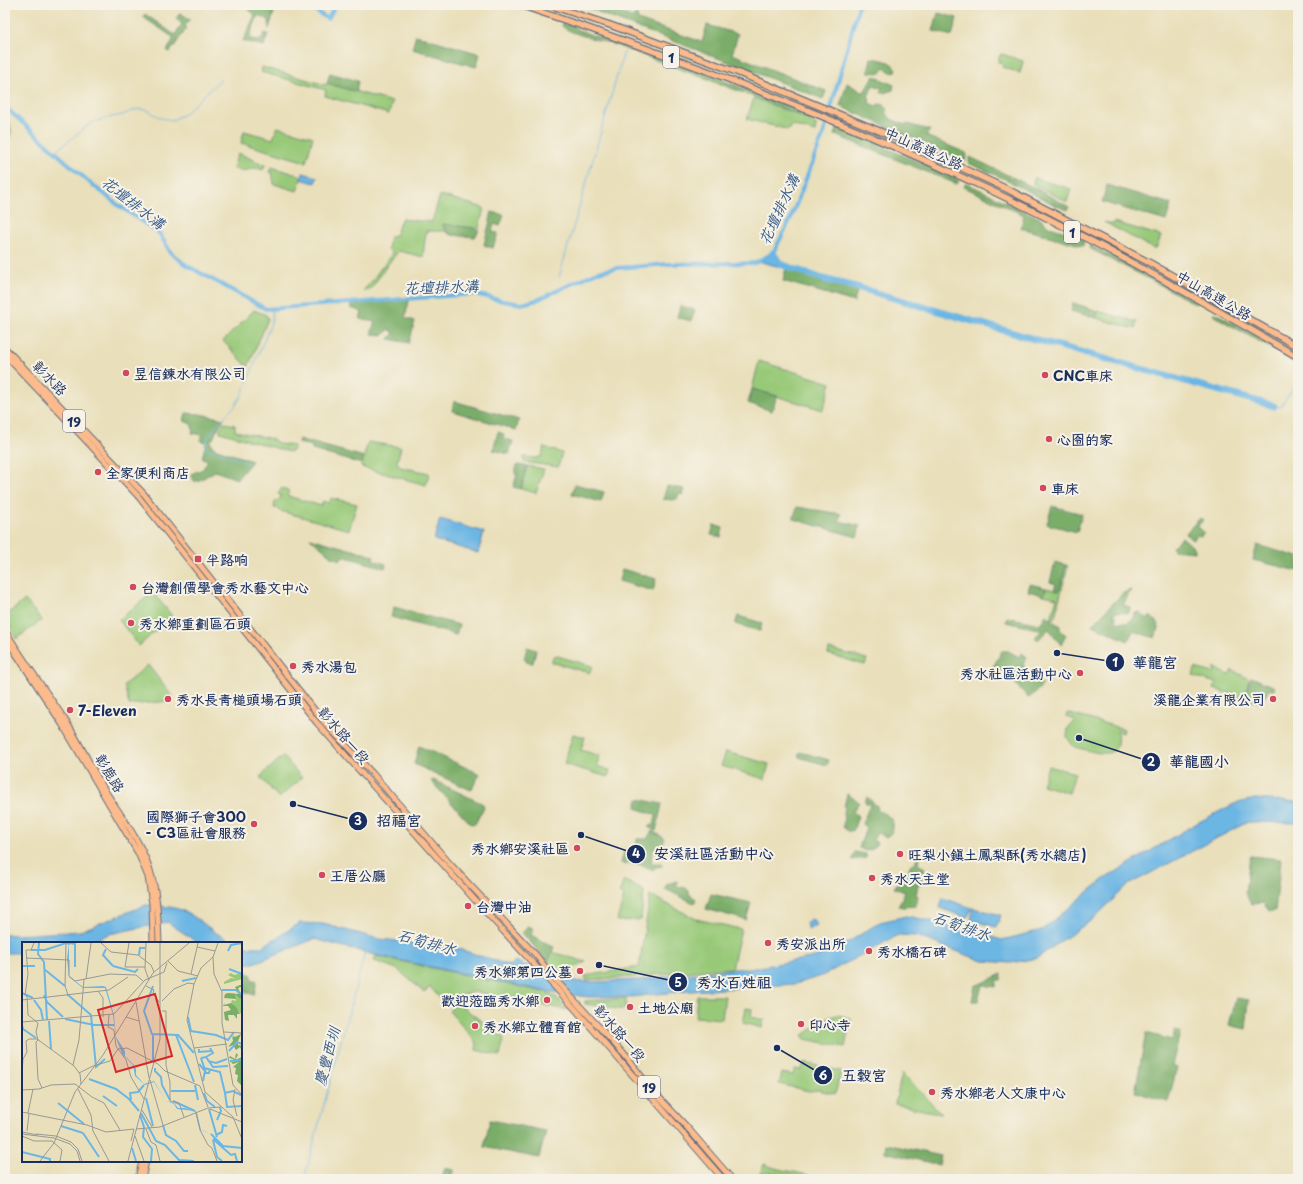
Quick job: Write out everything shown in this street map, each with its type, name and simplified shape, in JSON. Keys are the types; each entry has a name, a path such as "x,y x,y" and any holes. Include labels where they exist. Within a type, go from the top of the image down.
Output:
{"highway":[{"name":"中山高速公路","path":"520,5 715,73 904,151 993,192 1076,234 1205,303 1298,357"},
{"name":"中山高速公路","path":"548,5 610,25 709,61 822,106 840,115 911,144 1007,188 1150,263 1298,347"}],"main road":[{"name":"彰水路","path":"5,348 144,494"},
{"name":"彰水路","path":"5,355 84,437 138,496"},
{"name":"彰水路一段","path":"144,494 324,722 373,774 451,865 536,955 568,993 623,1053 654,1092 700,1141 732,1179"},
{"name":"彰水路一段","path":"138,496 317,723 576,1010 723,1179"},
{"name":"彰鹿路","path":"5,630 22,658 67,724 106,791 133,833 147,862 152,876 155,908 153,942"},
{"name":"彰鹿路","path":"5,637 68,733 138,853 148,877 155,908"},
{"name":"彰鹿路","path":"155,926 159,942"},
{"path":"138,1179 142,1162"},
{"path":"142,1179 146,1162"}],"green space":[{"path":"248,5 276,5 269,29 269,20 258,15 249,38 260,41 265,33 268,34 264,46 243,41 255,15 247,8"},
{"path":"577,5 595,5 632,17 635,15 637,16 638,20 702,42 707,25 738,34 732,54 826,91 823,99 601,14 596,10"},
{"path":"180,13 190,19 185,26 187,28 170,52 167,51 174,38 143,17 145,14 175,35 182,24 176,19"},
{"path":"938,13 957,18 952,36 933,31"},
{"path":"562,23 574,26 578,30 595,36 607,37 671,60 814,116 812,120 615,45 572,32 562,26"},
{"path":"416,35 480,54 476,67 412,49"},
{"path":"1002,54 1023,61 1020,73 1002,67 1003,64 998,62 1000,55"},
{"path":"871,58 889,62 896,70 893,73 884,68 881,73 868,72"},
{"path":"262,67 326,85 327,83 392,102 389,114 325,96 326,90 261,72"},
{"path":"330,73 358,81 356,92 327,83"},
{"path":"874,76 894,85 893,90 884,93 880,92 882,88 873,85 868,97 870,98 869,103 876,106 879,104 885,105 887,114 891,119 905,125 907,124 930,130 926,136 966,153 967,155 965,161 840,106 847,83 864,92"},
{"path":"754,98 805,118 816,125 815,132 791,125 789,130 747,119"},
{"path":"5,118 10,124 11,134 5,143"},
{"path":"277,127 313,137 306,162 241,143 244,131 273,139"},
{"path":"838,127 959,180 957,184 835,135"},
{"path":"238,153 265,165 263,170 256,168 243,171 233,168"},
{"path":"970,157 1039,190 1069,207 1068,210 1057,206 1003,178 968,163"},
{"path":"271,167 302,176 297,191 274,184 272,172 269,172"},
{"path":"1034,178 1071,189 1067,202 1033,184"},
{"path":"966,183 1041,219 1050,227 1073,235 1084,241 1083,246 1021,228 1024,215 964,187"},
{"path":"1107,185 1171,204 1166,221 1102,202"},
{"path":"440,195 484,208 478,232 474,228 443,225 445,231 426,231 423,257 399,251 370,290 363,291 392,253 388,249 390,237 396,234 401,219 432,222"},
{"path":"492,212 504,215 500,226 494,224 492,232 498,233 493,248 484,245"},
{"path":"1104,222 1114,224 1114,222 1161,236 1157,247 1154,249"},
{"path":"443,224 474,228 478,232 475,237 451,235 445,231"},
{"path":"1090,245 1197,302 1196,304 1089,248"},
{"path":"786,268 858,288 854,302 783,281"},
{"path":"410,297 405,318 415,321 409,343 389,339 394,333 389,329 384,335 372,334 375,322 360,319 362,312 351,308 350,303"},
{"path":"1073,303 1098,311 1096,318 1071,311"},
{"path":"680,306 695,310 691,321 677,317"},
{"path":"254,310 266,315 268,319 248,367 223,341"},
{"path":"1098,311 1137,322 1135,329 1096,318"},
{"path":"1214,312 1298,360 1298,364 1213,315"},
{"path":"759,361 831,383 823,410 752,389"},
{"path":"752,389 777,396 772,411 748,403"},
{"path":"454,401 519,420 516,430 452,411"},
{"path":"186,413 224,419 217,429 213,439 210,439 211,444 214,448 252,461 237,479 215,471 198,481 194,481 191,474 203,469 208,460 202,458 206,442 201,441 202,435 192,433 193,429 191,424 184,421"},
{"path":"224,423 235,425 235,431 272,439 280,444 294,446 292,451 289,452 220,432 220,428"},
{"path":"498,432 504,434 503,439 513,441 509,454 493,450"},
{"path":"299,439 364,457 362,464 312,450 312,446 298,443"},
{"path":"368,442 401,447 397,462 400,467 429,473 426,485 361,467"},
{"path":"544,447 562,453 558,467 524,462 524,457 536,458 542,456"},
{"path":"517,465 527,466 521,489 513,487 517,475 515,474"},
{"path":"527,466 544,469 536,493 521,489"},
{"path":"575,484 604,492 601,502 572,494"},
{"path":"667,486 684,489 682,495 679,494 677,499 674,500 663,499"},
{"path":"282,488 289,491 288,496 321,506 323,501 329,503 331,498 357,504 349,530 274,508 275,501 280,499 281,496 278,494"},
{"path":"1052,506 1082,514 1077,532 1047,524"},
{"path":"797,507 841,514 839,521 860,526 857,537 793,519"},
{"path":"1200,518 1203,520 1197,527 1204,532 1201,536 1197,535 1193,540 1185,534"},
{"path":"714,525 723,528 721,537 711,535"},
{"path":"1182,537 1195,549 1195,552 1174,550 1172,547"},
{"path":"310,538 374,556 373,560 386,564 385,568 342,556 341,560 332,557"},
{"path":"1257,545 1298,557 1298,571 1253,560"},
{"path":"1055,562 1066,565 1059,591 1054,590 1056,584 1050,582"},
{"path":"1066,565 1068,566 1054,620 1051,618 1057,598 1044,595 1046,588 1059,591"},
{"path":"622,569 656,579 653,591 619,581"},
{"path":"1030,584 1046,588 1044,595 1028,591"},
{"path":"1131,590 1123,605 1130,607 1129,613 1115,612 1113,616 1116,616 1116,622 1127,623 1134,618 1135,613 1139,612 1148,619 1150,616 1159,624 1155,638 1133,631 1128,641 1092,625 1123,593"},
{"path":"153,592 172,616 139,646 119,620"},
{"path":"25,600 42,620 16,639 5,616"},
{"path":"394,607 459,625 456,635 391,617"},
{"path":"1046,615 1060,626 1060,630 1066,635 1061,645 1049,629 1038,640 1035,637 1042,630 1006,622 1007,617 1040,624"},
{"path":"738,616 762,623 760,631 735,624"},
{"path":"527,647 536,650 533,663 526,662 527,659 524,659"},
{"path":"829,649 867,659 865,665 828,654"},
{"path":"1002,651 1008,651 1019,657 1022,653 1027,657 1023,664 1026,671 1043,685 1029,698 1016,685 1017,681 1005,675 1005,672 993,667"},
{"path":"554,655 592,666 590,673 551,662"},
{"path":"148,665 172,696 169,701 129,705 124,685"},
{"path":"1213,667 1229,675 1232,670 1249,679 1244,698 1214,689 1216,683 1193,676 1195,668 1214,673 1215,670"},
{"path":"1251,677 1275,687 1273,691 1269,689 1265,697 1261,695 1259,703 1244,698"},
{"path":"1067,713 1124,729 1123,733 1117,731 1117,742 1115,748 1111,752 1098,753 1074,747 1067,737 1068,728 1075,720 1066,717"},
{"path":"573,734 585,737 581,750 600,756 597,766 610,770 608,777 564,764"},
{"path":"419,746 480,774 471,790 414,764"},
{"path":"726,752 769,764 765,779 721,766"},
{"path":"800,752 829,760 827,765 798,757"},
{"path":"283,756 302,778 279,798 260,777"},
{"path":"1048,766 1075,773 1069,793 1042,785"},
{"path":"433,780 483,804 484,807 475,824 471,824 431,781"},
{"path":"847,794 859,802 853,812 858,816 853,831 851,830 849,832 843,827 844,807"},
{"path":"867,797 878,807 877,810 887,815 892,820 893,827 891,833 886,837 877,832 873,840 877,843 873,849 866,851 859,848 866,828 862,824 870,805 865,802"},
{"path":"638,799 662,804 656,831 648,827 649,825 654,825 656,815 636,808"},
{"path":"652,831 664,838 663,848 656,848 652,853 651,863 661,863 662,866 655,867 653,870 642,865 628,863 626,865 621,863 624,852 637,851 637,839 647,839"},
{"path":"855,852 866,854 866,858 852,860"},
{"path":"918,852 921,853 918,862 919,865 925,868 921,885 918,885 916,906 898,906 905,892 894,888 898,882 903,882 911,864 915,864"},
{"path":"1250,856 1281,859 1275,911 1269,911 1263,903 1251,904 1245,893"},
{"path":"624,880 644,891 641,920 617,921 624,895 619,893"},
{"path":"677,881 677,887 686,888 689,891 689,894 696,899 694,903 665,889 667,884"},
{"path":"711,894 751,903 746,920 706,909"},
{"path":"650,895 696,919 741,929 732,968 586,980 585,976 639,967"},
{"path":"527,926 533,928 531,935 554,947 548,962 522,933"},
{"path":"552,952 586,962 577,966 572,971 555,976 545,965"},
{"path":"376,956 549,993 557,998 568,1010 474,992 461,995 447,1006 430,987 424,992 397,969 374,961"},
{"path":"242,970 252,975 251,979 257,981 254,995 242,990"},
{"path":"1002,974 1001,980 997,980 996,987 982,985 978,1001 972,1001 975,986"},
{"path":"697,996 725,996 722,1019 695,1017"},
{"path":"626,998 626,1010 585,1004 585,1001"},
{"path":"1236,998 1249,1000 1246,1029 1229,1025"},
{"name":"秀水鄉立體育館","path":"456,1004 460,1005 504,1038 500,1056 476,1050 477,1043 449,1011"},
{"path":"746,1008 752,1009 751,1017 764,1020 762,1028 743,1023"},
{"path":"837,1015 851,1019 845,1047 805,1039 802,1036 823,1021"},
{"path":"1175,1030 1180,1032 1172,1066 1177,1068 1168,1102 1135,1092 1146,1033 1172,1040"},
{"path":"804,1063 841,1071 835,1094 818,1090 809,1091 779,1084 782,1073 793,1075 795,1069 802,1070"},
{"path":"902,1073 942,1114 895,1104"},
{"path":"490,1120 546,1131 539,1158 484,1147"},
{"path":"886,1144 941,1156 939,1165 885,1152"},
{"path":"764,1164 774,1168 818,1177 818,1179 802,1179 768,1172 759,1176"},
{"path":"445,1168 454,1170 453,1179 441,1179"}],"water":[{"path":"303,173 317,177 315,183 301,179"},
{"path":"773,253 780,264 785,267 784,268 758,261 753,262 764,259"},
{"path":"440,519 484,532 478,553 434,540"},
{"path":"1255,799 1298,802 1298,823 1248,822 1128,885 1093,919 1037,958 1011,963 983,961 916,936 898,935 822,976 795,984 676,992 631,997 588,997 544,991 375,955 314,939 254,963 242,963 242,944 250,947 262,947 300,923 323,924 379,939 453,947 511,966 515,961 564,981 594,982 638,980 734,969 749,969 815,957 847,943 880,922 906,916 946,924 1002,940 1042,930 1104,879 1197,823 1234,804"},
{"path":"943,898 972,908 967,918 940,908"},
{"path":"146,905 166,907 186,912 216,933 234,942 195,942 168,922 109,934 90,942 22,942 22,953 5,953 5,934 17,935 80,931"},
{"path":"973,908 1001,915 996,927 971,920"},
{"path":"811,919 815,921 817,926 808,929 806,924"}],"waterway":[{"path":"307,5 328,19 335,5"},
{"path":"634,17 637,5"},
{"name":"花壇排水溝","path":"5,107 89,182 118,205 159,233 171,253 186,265 266,309 475,294 522,304 537,300 597,272 617,268 670,264 755,263 773,253 790,220 824,133 859,5"},
{"path":"559,277 624,52"},
{"path":"55,152 91,123 138,109 147,110 161,118 172,120 184,114 221,79"},
{"path":"773,253 780,264 823,279 856,287 1034,339 1274,406"},
{"path":"247,463 204,448 209,436 241,397 272,320 272,308"},
{"path":"1274,406 1280,407 1298,382"},
{"name":"慶豐西圳","path":"304,1179 365,952"}],"place":[{"name":"昱信鍊水有限公司","path":"126,373"},
{"name":"CNC車床","path":"1045,375"},
{"name":"心囹的家","path":"1049,439"},
{"name":"全家便利商店","path":"98,472"},
{"name":"車床","path":"1043,488"},
{"name":"半路响","path":"198,559"},
{"name":"台灣創價學會秀水藝文中心","path":"133,587"},
{"name":"秀水鄉重劃區石頭","path":"131,623"},
{"name":"華龍宮","path":"1057,653"},
{"name":"秀水湯包","path":"293,666"},
{"name":"秀水社區活動中心","path":"1080,673"},
{"name":"秀水長青槌頭場石頭","path":"168,699"},
{"name":"溪龍企業有限公司","path":"1273,699"},
{"name":"7-Eleven","path":"70,710"},
{"name":"華龍國小","path":"1079,738"},
{"name":"招福宮","path":"293,804"},
{"name":"國際獅子會300 - C3區社會服務","path":"254,824"},
{"name":"安溪社區活動中心","path":"581,835"},
{"name":"秀水鄉安溪社區","path":"577,848"},
{"name":"旺梨小鎮土鳳梨酥(秀水總店)","path":"900,854"},
{"name":"王厝公廳","path":"322,875"},
{"name":"秀水天主堂","path":"872,878"},
{"name":"台灣中油","path":"468,906"},
{"name":"秀安派出所","path":"768,943"},
{"name":"秀水橋石碑","path":"869,951"},
{"name":"秀水百姓祖","path":"599,965"},
{"name":"秀水鄉第四公墓","path":"580,971"},
{"name":"歡迎蒞臨秀水鄉","path":"547,1000"},
{"name":"土地公廟","path":"630,1007"},
{"name":"印心寺","path":"801,1024"},
{"name":"秀水鄉立體育館","path":"475,1026"},
{"name":"五穀宮","path":"777,1048"},
{"name":"秀水鄉老人文康中心","path":"932,1092"}],"water label":[{"name":"石筍排水","path":"962,925"},
{"name":"石筍排水","path":"427,941"}]}
